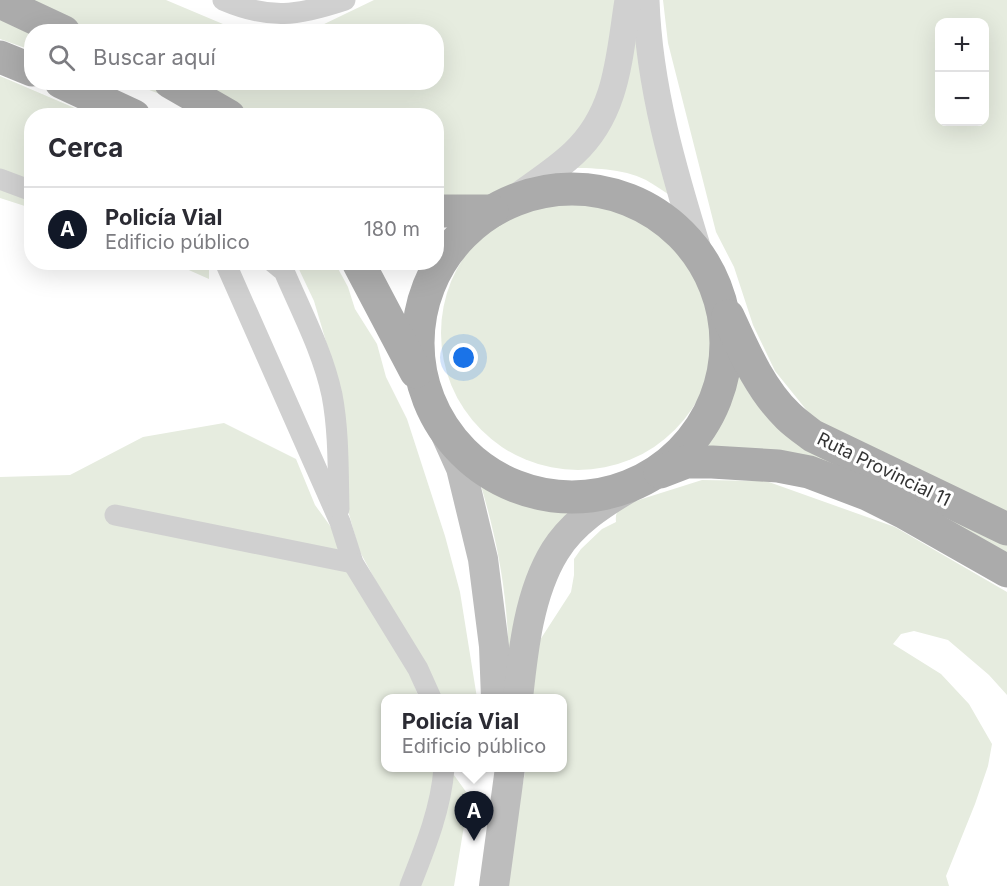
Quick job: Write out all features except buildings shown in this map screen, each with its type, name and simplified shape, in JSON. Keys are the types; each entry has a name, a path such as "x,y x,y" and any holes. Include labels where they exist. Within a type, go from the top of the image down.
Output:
{"main road":[{"path":"0,2 47,24"},
{"path":"0,57 24,67"},
{"path":"78,90 117,108"},
{"path":"184,90 216,108"},
{"path":"444,210 502,206 552,190 595,190 635,202 671,225 700,256 720,300 726,339 722,379 708,417 685,449 643,480 607,500 578,524 554,552 533,603 522,658 518,694"},
{"path":"444,258 460,237 502,206"},
{"path":"363,270 425,388"},
{"path":"425,388 418,348 422,308 436,270"},
{"name":"Ruta Provincial 11","path":"720,300 750,361 770,395 788,416 813,436 1007,529"},
{"name":"Ruta Provincial 11","path":"425,388 443,428 471,460 507,483 548,496 591,497 643,480 686,462 767,465 809,472 847,486 894,507 1007,571"},
{"path":"443,428 461,468 483,560 494,646 496,694"},
{"path":"477,886 492,772"},
{"path":"494,886 509,772"}],"street":[{"path":"223,0 247,10 271,15 303,12 345,0"},
{"path":"502,206 574,153 602,116 611,98 616,77 628,0"},
{"path":"646,0 647,32 655,90 676,180 700,256"},
{"path":"0,178 24,188"},
{"path":"229,270 340,522 353,563 418,669 429,694"},
{"path":"283,270 322,360 332,395 340,522"},
{"path":"115,515 353,563"},
{"path":"410,886 430,835 444,772"}],"shaded area":[{"path":"0,0 166,0 223,24 24,24 24,48 0,39"},
{"path":"374,0 616,0 599,112 536,177 493,199 444,212 444,108 185,108 149,90 444,90 444,24 324,24"},
{"path":"634,0 671,196 646,180 627,173 566,168 586,153"},
{"path":"663,0 1007,0 1007,520 821,428 775,371 753,325 734,267 716,232 668,43"},
{"path":"0,76 24,86 24,90 33,90 75,108 24,108 24,206 0,198"},
{"path":"578,196 618,202 654,219 675,236 692,257 709,293 715,333 709,373 692,409 675,430 654,447 618,464 578,470 538,464 502,447 481,430 464,409 447,373 441,333 447,293 464,257 481,236 502,219 538,202"},
{"path":"189,270 209,270 209,279"},
{"path":"299,270 339,270 348,287 355,309 377,344 386,377 407,419 445,536 460,592 476,694 437,694 359,550 347,507 330,355 314,301"},
{"path":"732,361 750,395 778,424 1007,533 1007,557 897,499 698,453 720,420 729,401"},
{"path":"224,423 296,459 315,505 336,534 410,674 418,694 381,694 381,772 452,772 469,796 454,886 0,886 0,477 70,475 143,437"},
{"path":"487,474 510,486 545,499 584,503 512,694 502,577 479,479"},
{"path":"702,480 766,481 895,527 1007,592 1007,695 989,675 948,640 914,631 901,634 893,644 941,674 969,704 992,744 988,766 975,804 946,876 949,886 502,886 525,772 567,772 567,694 528,694 540,640 571,592 574,559 602,529 616,522 618,511 626,504"}],"place":[{"name":"Policía Vial","path":"474,841"}]}
